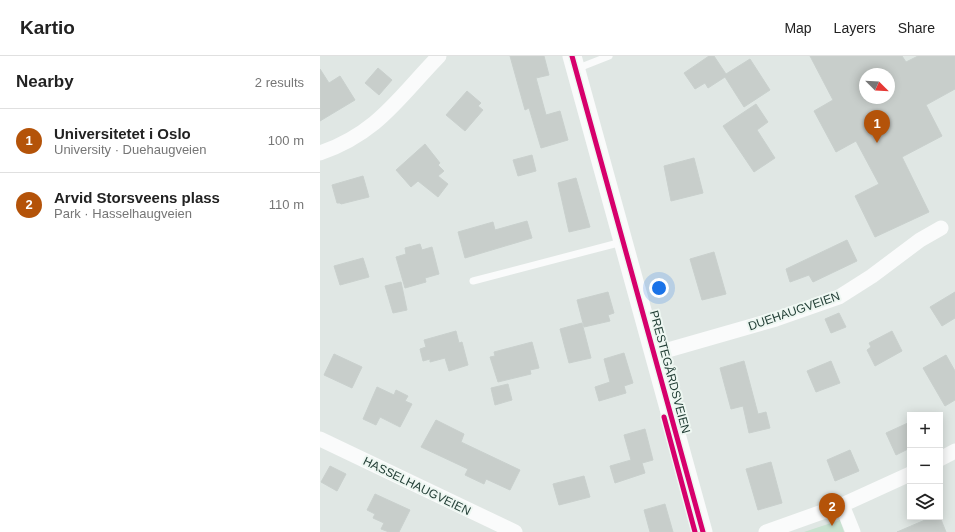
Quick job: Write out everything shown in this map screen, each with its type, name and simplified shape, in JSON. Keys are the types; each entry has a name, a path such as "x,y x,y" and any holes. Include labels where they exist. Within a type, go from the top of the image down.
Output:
{"street":[{"path":"320,153 345,142 372,126 396,104 439,56"},
{"name":"PRESTEGÅRDSVEIEN","path":"574,63 703,532"},
{"name":"DUEHAUGVEIEN","path":"654,354 783,317 838,297 872,276 920,240 941,228"},
{"name":"HASSELHAUGVEIEN","path":"320,439 516,532"},
{"path":"943,457 955,451"},
{"path":"766,532 842,505 907,475"},
{"path":"842,505 853,532"}],"lane":[{"path":"574,63 609,56"},
{"path":"473,281 624,242"}],"green space":[{"path":"840,520 844,532 804,532"}],"building":[{"path":"510,56 544,56 549,75 536,78 546,115 560,111 568,140 541,148 529,108 525,110"},
{"path":"709,56 714,56 726,74 750,59 770,90 744,107 725,77 708,88 705,83 695,89 684,73"},
{"path":"810,56 902,56 906,62 918,56 955,56 955,89 926,105 942,136 902,157 929,212 875,237 855,196 879,184 856,141 836,152 814,111 833,100"},
{"path":"378,68 392,80 379,95 365,83"},
{"path":"320,69 329,83 340,76 355,100 320,121"},
{"path":"467,91 481,103 478,106 483,110 465,131 446,115"},
{"path":"756,104 768,122 757,130 775,158 754,172 723,126"},
{"path":"425,144 440,163 438,165 444,171 438,176 448,184 438,197 418,181 411,187 396,170"},
{"path":"532,155 536,171 518,176 513,160"},
{"path":"694,158 703,193 671,201 664,166"},
{"path":"363,176 369,197 341,204 337,203 332,185"},
{"path":"576,178 590,227 569,232 558,183"},
{"path":"527,221 532,238 465,258 458,232 493,222 495,230"},
{"path":"847,240 857,261 813,282 809,275 790,282 786,269"},
{"path":"420,244 422,250 432,247 439,274 425,278 426,282 405,288 396,257 406,254 405,248"},
{"path":"714,252 726,294 702,300 690,259"},
{"path":"363,258 369,277 340,285 334,266"},
{"path":"401,282 407,310 393,313 385,286"},
{"path":"608,292 614,313 608,315 610,321 584,327 577,300"},
{"path":"955,292 955,318 942,326 930,307"},
{"path":"839,313 846,327 831,333 825,319"},
{"path":"582,323 591,358 569,363 560,329"},
{"path":"456,331 459,343 462,342 468,365 449,371 445,358 430,362 430,359 423,361 420,349 426,347 424,340"},
{"path":"892,331 902,351 875,366 867,350 871,347 869,343"},
{"path":"532,342 539,368 530,370 531,374 498,382 490,357 495,356 494,352"},
{"path":"624,353 633,383 624,386 626,393 599,401 595,387 610,382 604,359"},
{"path":"334,354 362,367 352,388 324,375"},
{"path":"946,355 955,371 955,400 945,406 923,368"},
{"path":"744,361 758,414 766,412 770,428 749,433 743,406 731,409 720,368"},
{"path":"831,361 840,383 816,392 807,371"},
{"path":"508,384 512,400 495,405 491,388"},
{"path":"377,387 394,395 396,390 408,396 405,401 412,404 400,427 380,417 376,425 363,419"},
{"path":"436,420 464,434 461,442 520,470 510,490 486,479 484,484 465,475 468,469 421,447"},
{"path":"907,423 907,450 896,455 886,433"},
{"path":"645,429 653,460 642,463 645,473 615,483 610,466 631,460 624,435"},
{"path":"850,450 859,471 835,481 827,460"},
{"path":"771,462 782,503 758,510 746,469"},
{"path":"330,466 346,474 337,491 321,482"},
{"path":"584,476 590,497 559,505 553,484"},
{"path":"375,494 410,510 399,532 389,532 381,529 384,523 373,518 375,514 367,510"},
{"path":"665,504 673,532 650,532 644,510"},
{"path":"925,520 941,520 946,532 897,532"}],"cycle path":[{"path":"572,56 703,532"},
{"path":"664,417 695,532"}],"place":[{"name":"Universitetet i Oslo","path":"877,143"},
{"name":"Arvid Storsveens plass","path":"832,526"}]}
